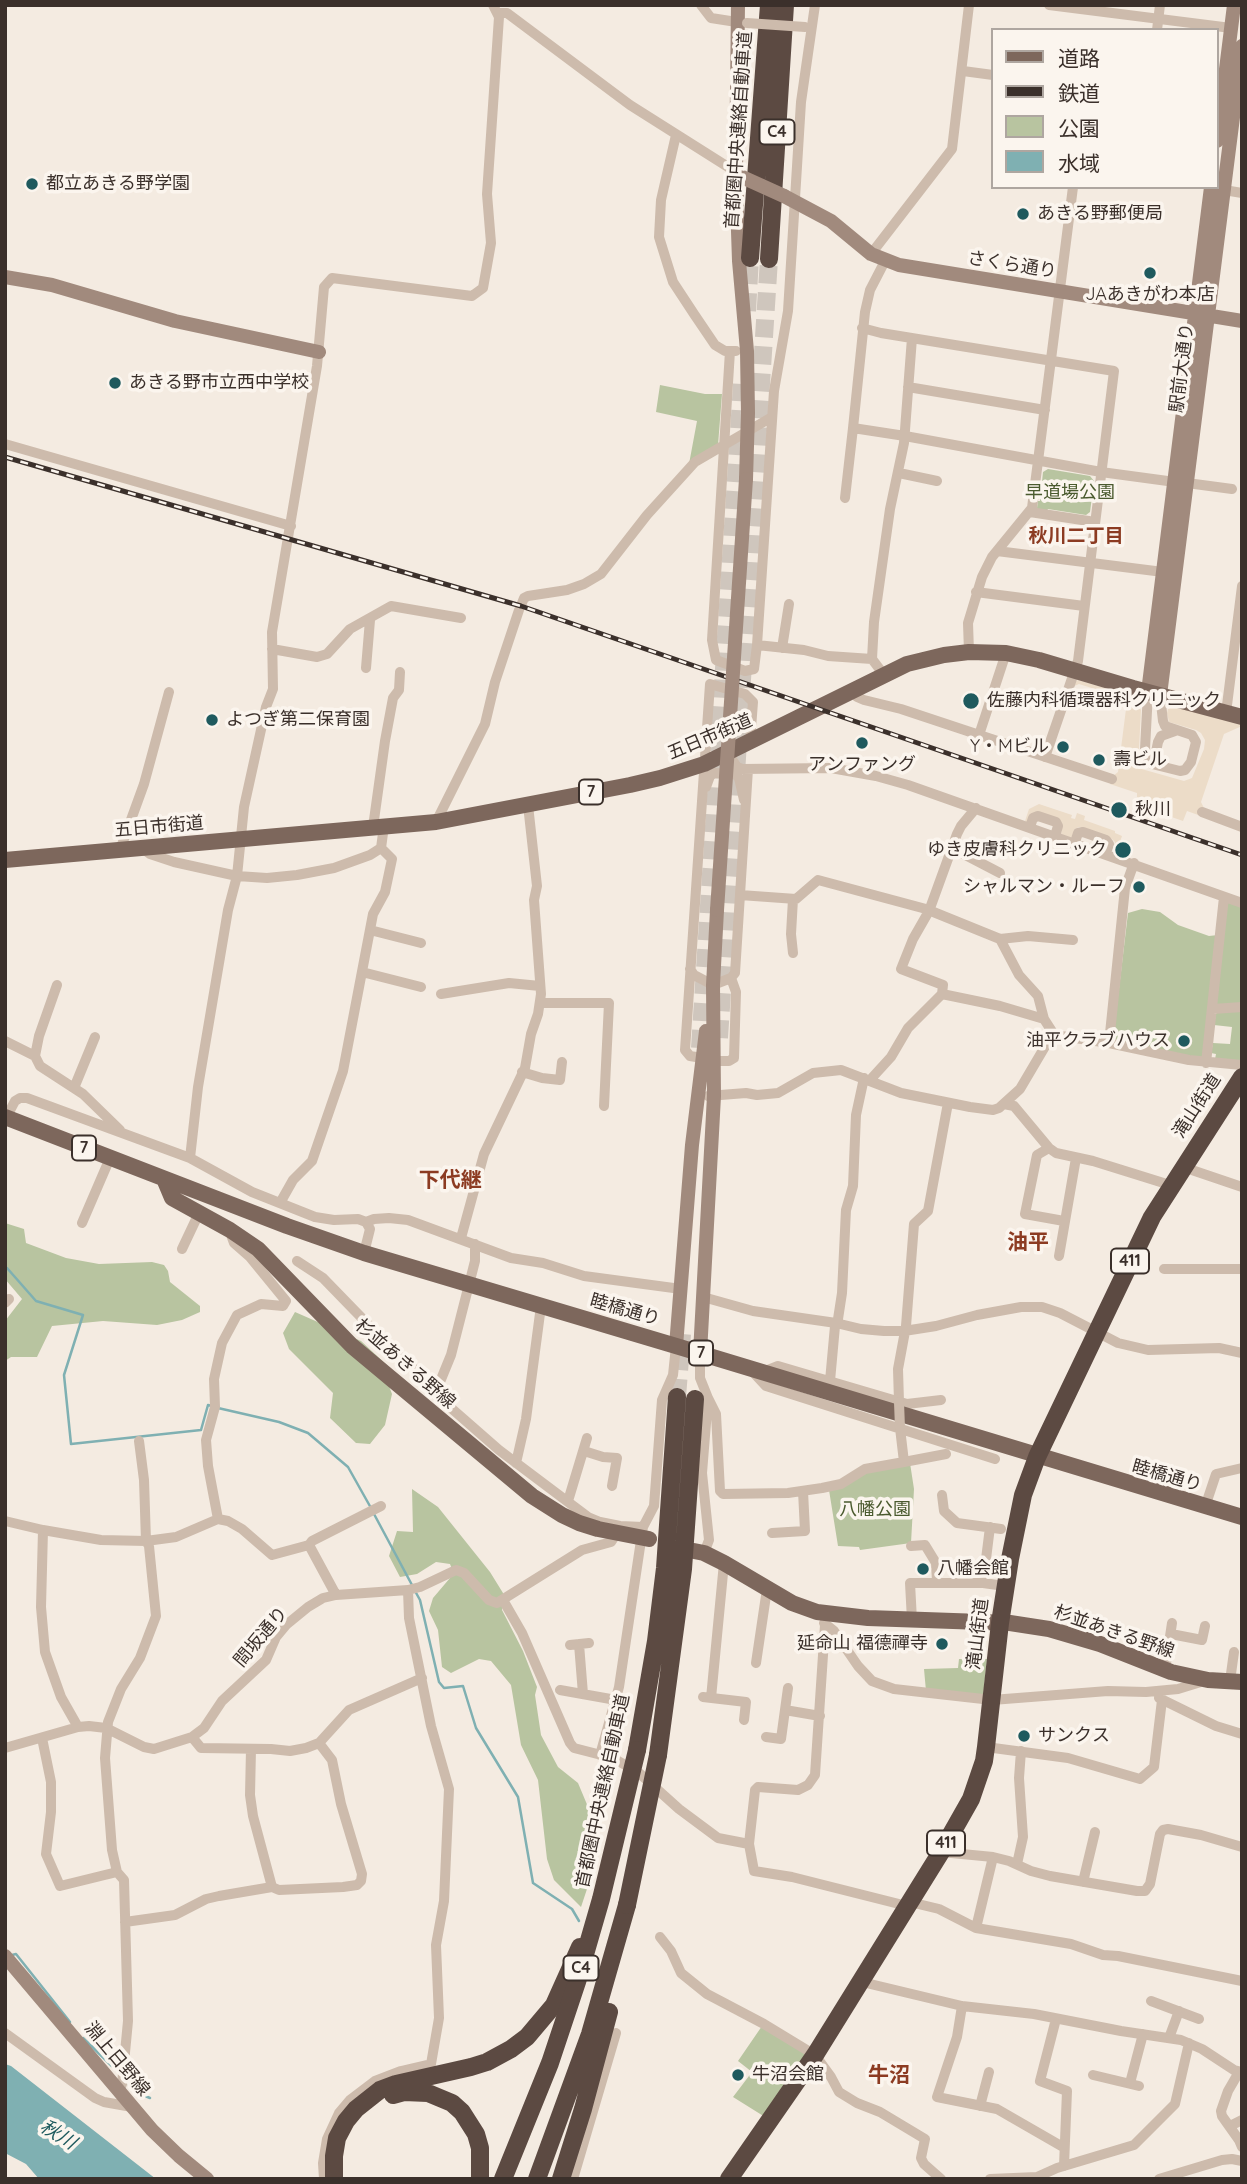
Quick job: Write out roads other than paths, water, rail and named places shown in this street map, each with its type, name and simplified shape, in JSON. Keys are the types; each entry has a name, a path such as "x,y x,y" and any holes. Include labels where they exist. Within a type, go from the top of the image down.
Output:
{"highway":[{"name":"首都圏中央連絡自動車道","path":"750,258 768,5"},
{"name":"首都圏中央連絡自動車道","path":"769,259 785,5"},
{"name":"滝山街道","path":"729,2179 862,1982 971,1799 984,1761 1005,1586 1023,1495 1037,1457 1152,1217 1170,1185 1242,1077"},
{"name":"首都圏中央連絡自動車道","path":"503,2179 550,2063 601,1899 637,1750 694,1398"},
{"name":"C4","path":"537,2179 586,2047 627,1905 658,1755 683,1569 694,1398"},
{"path":"334,2179 334,2156 338,2138 346,2121 368,2098 396,2084 487,2062 527,2037 554,2005 601,1899"},
{"path":"561,2179 583,2109 615,1987 627,1905"},
{"path":"343,2179 342,2157 346,2141 363,2114 377,2102 392,2095 417,2092 428,2093 452,2103 469,2121 480,2148 480,2179"}],"main road":[{"name":"五日市街道","path":"5,860 436,822 660,778 704,764 750,743 884,675 926,658 969,652 1006,653 1234,715"},
{"name":"睦橋通り","path":"6,1117 364,1254 1242,1517"},
{"name":"杉並あきる野線","path":"164,1179 172,1198 258,1249 352,1346 532,1496 571,1519 598,1529 644,1535"},
{"name":"杉並あきる野線","path":"699,1552 724,1563 821,1619 849,1617 1000,1623 1051,1629 1100,1644 1165,1670 1208,1680 1236,1682"}],"street":[{"path":"701,5 711,18 809,27"},
{"path":"600,1755 616,1700 644,1535 654,1506 662,1400 673,1375 697,1096 708,1059 748,432 747,351 739,261 743,23 738,5"},
{"path":"730,351 712,640 716,660 745,671 754,669 757,645 774,391 788,311 789,199 809,27 815,5"},
{"path":"845,498 862,328 878,257 952,149 970,5"},
{"path":"1049,5 1158,24 1231,28"},
{"path":"1158,24 1160,5"},
{"path":"1219,125 1234,5"},
{"path":"190,1158 198,1087 228,910 237,877 244,807 266,707 273,689 272,632 318,352 324,286 332,278 463,296 472,296 483,288 491,243 487,194 496,9 507,13 601,85 739,174"},
{"name":"駅前大通り","path":"1219,155 1242,46"},
{"path":"962,71 992,75"},
{"path":"676,135 661,200 659,237 673,282 715,345 730,351 747,351"},
{"name":"さくら通り","path":"739,174 831,221 878,257 899,265 1242,321"},
{"path":"969,652 968,623 976,592 997,551 1032,508 1073,189"},
{"name":"駅前大通り","path":"1154,694 1202,315 1212,189"},
{"path":"1219,189 1242,192"},
{"path":"5,277 78,291 134,310 210,330 318,352"},
{"path":"862,328 1114,371 1077,661 1045,757"},
{"path":"884,675 872,659 874,622 890,509 905,436 912,338"},
{"path":"908,387 1045,410"},
{"path":"436,822 485,724 495,682 524,598 567,590 601,574 684,472 705,455 772,417"},
{"path":"853,428 1101,472 1237,489"},
{"path":"5,444 290,526"},
{"path":"899,473 937,481"},
{"name":"駅前大通り","path":"1154,694 1163,572 1181,482"},
{"path":"1030,512 1095,522"},
{"path":"997,551 1163,572"},
{"path":"1234,715 1242,586"},
{"path":"976,592 1084,606"},
{"path":"782,648 789,604"},
{"path":"272,649 317,657 327,654 350,629 391,606 461,618"},
{"path":"366,668 370,620"},
{"path":"757,645 804,650 828,656 872,659"},
{"path":"979,735 1006,653"},
{"path":"280,1203 293,1180 312,1161 343,1071 373,914 385,892 392,859 381,848 379,826 385,741 393,698 399,690 400,672"},
{"path":"731,978 736,992 733,1058 729,1061 690,1056 686,1053 690,969 710,684 745,694 753,702 750,743"},
{"path":"854,690 857,697 864,700 885,704 1112,779"},
{"path":"120,850 144,784 169,692"},
{"path":"1154,694 1164,724 1192,735 1195,739 1196,748 1185,770 1149,762 1145,752 1154,694"},
{"path":"1161,766 1155,757 1158,742 1161,736 1178,731"},
{"path":"728,753 737,767 748,769 831,768 908,785 1242,902"},
{"path":"690,969 694,975 713,985 731,978 735,973 748,769"},
{"path":"701,801 710,776 714,773 735,774 739,778 746,802"},
{"path":"461,1238 484,1154 523,1072 540,1003 534,900 537,886 528,804"},
{"path":"830,1381 842,1293 846,1210 853,1186 856,1115 867,1079 891,1057 908,1028 942,994 943,985 901,969 913,939 929,911 961,826 976,808"},
{"path":"1202,812 1242,827"},
{"path":"141,848 174,862 237,877 267,878 317,872 359,860 381,848"},
{"path":"952,849 1000,873"},
{"path":"1109,1044 1125,888 1134,863"},
{"path":"740,895 793,899 818,880 892,898 1000,939 1028,936 1073,940"},
{"path":"1206,1063 1224,897"},
{"path":"793,899 793,953"},
{"path":"370,930 421,943"},
{"path":"1000,939 1019,975 1038,996 1044,1018 1053,1033 1206,1063 1242,1065"},
{"path":"362,972 421,987"},
{"path":"441,994 509,983 540,986"},
{"path":"35,1056 57,985"},
{"path":"942,994 1044,1018"},
{"path":"540,1003 609,1003 604,1106"},
{"path":"1213,1009 1242,1007"},
{"path":"697,1096 778,1093 813,1073 841,1070 896,1091 993,1110 1020,1089 1053,1033"},
{"path":"74,1088 95,1037"},
{"path":"5,1041 35,1056 40,1066 83,1094 125,1134"},
{"path":"699,1552 709,1540 694,1398 700,1378 714,1096 708,1059"},
{"path":"523,1072 560,1080 562,1062"},
{"path":"6,1117 15,1101 27,1098 190,1158 252,1192 315,1217 334,1220 358,1219 366,1222 370,1229 364,1254"},
{"path":"904,1462 898,1369 914,1224 928,1211 948,1103"},
{"path":"1004,1104 1014,1106 1056,1153 1093,1161 1170,1185"},
{"path":"1049,1147 1037,1155 1025,1214 1064,1222"},
{"path":"82,1223 110,1158"},
{"path":"1059,1256 1076,1158"},
{"path":"1182,1167 1242,1187"},
{"path":"183,1250 199,1213"},
{"path":"366,1222 389,1218 408,1220 503,1255 543,1263 584,1276 681,1289"},
{"path":"218,1519 206,1440 215,1407 214,1378 222,1343 237,1315 261,1304 283,1306 286,1301 250,1256 234,1243 230,1230"},
{"path":"435,1394 451,1356 475,1261 475,1244"},
{"path":"297,1261 323,1278 390,1347 425,1378 435,1394 460,1418 588,1517 620,1525 644,1535"},
{"path":"1164,1269 1242,1269"},
{"path":"703,1297 753,1311 861,1329 904,1331 977,1315 1031,1307 1047,1308 1118,1343 1149,1350 1219,1348 1242,1353"},
{"path":"516,1462 526,1419 541,1306"},
{"path":"941,1400 907,1404 778,1366 756,1371 766,1386 995,1459"},
{"path":"694,1398 716,1414 720,1491 723,1494 803,1491 841,1484 865,1468 946,1454"},
{"path":"568,1502 587,1438"},
{"path":"119,2092 128,2021 124,1880 117,1872 112,1850 105,1780 106,1728 121,1689 140,1658 156,1616 149,1546 146,1541 144,1480 139,1441"},
{"path":"583,1451 617,1458 612,1486"},
{"path":"1205,1507 1216,1474 1242,1468"},
{"path":"772,1533 805,1531 803,1491"},
{"path":"941,1495 944,1511 957,1523 995,1528 984,1583"},
{"path":"5,1521 101,1540 146,1541 176,1537 218,1519 242,1529 270,1555 309,1545 312,1541 376,1509"},
{"path":"43,1530 41,1607 45,1652 57,1689 78,1727"},
{"path":"617,1533 611,1542 582,1550 503,1600 522,1633 574,1748 613,1758 639,1773 679,1809 718,1838 749,1844"},
{"path":"309,1545 336,1595"},
{"path":"911,1546 925,1545 936,1563 937,1582"},
{"path":"724,1563 707,1698 746,1702 744,1720"},
{"name":"間坂通り","path":"5,1748 78,1727 106,1728 154,1749 192,1737 204,1728 222,1702 266,1660 276,1637 286,1625 323,1598 408,1590 456,1570 464,1573 489,1600 497,1603 503,1600"},
{"path":"912,1620 910,1583 984,1583 1005,1586"},
{"path":"756,1663 766,1588"},
{"path":"324,2179 323,2162 327,2138 339,2113 350,2100 375,2081 431,2064 439,2018 436,1945 444,1901 449,1789 431,1726 409,1618 408,1590"},
{"path":"821,1619 834,1631 858,1666 872,1681 884,1687 992,1700 1108,1691 1146,1692 1178,1689 1208,1680"},
{"path":"821,1619 820,1716 815,1775 808,1785 798,1790 758,1787 755,1790 749,1844 754,1871 939,1909 976,1928 1070,1944 1103,1955 1242,1981"},
{"path":"1165,1670 1172,1623"},
{"path":"1171,1634 1202,1640 1205,1626"},
{"path":"579,1644 583,1694"},
{"path":"1234,1652 1236,1682"},
{"path":"192,1737 201,1748 290,1751 313,1746 319,1743 349,1710 422,1678"},
{"path":"765,1737 781,1739 789,1688"},
{"path":"560,1690 616,1700"},
{"path":"1146,1692 1216,1727 1242,1734"},
{"path":"986,1746 1068,1758 1140,1779 1154,1767 1162,1700"},
{"path":"785,1710 820,1716"},
{"path":"43,1738 51,1783 46,1854 60,1886 117,1872"},
{"path":"125,1922 175,1915 219,1896 272,1887 279,1890 317,1890 357,1885 362,1874 341,1804 334,1767 319,1743"},
{"path":"251,1749 250,1795 253,1815 272,1887"},
{"path":"1017,1864 1023,1837 1019,1778 1021,1751"},
{"path":"941,1852 993,1857 1031,1871 1145,1891 1150,1884 1163,1830 1201,1835 1242,1847"},
{"path":"1083,1882 1094,1832"},
{"path":"976,1928 993,1857"},
{"path":"660,1937 671,1951 681,1973 707,1994 815,2055 839,2092 880,2112 925,2139 921,2158 923,2164 941,2179"},
{"name":"淵上日野線","path":"5,1956 133,2108 207,2179"},
{"path":"862,1982 962,2006 1034,2014 1189,2043 1240,2072 1228,2091 1221,2111 1242,2147"},
{"path":"1151,2001 1199,2019"},
{"path":"962,2006 957,2037 937,2097 998,2109 1063,2147"},
{"path":"1169,2038 1179,2011"},
{"path":"1056,2019 1040,2081 1067,2091 1064,2166"},
{"path":"5,2033 95,2098 133,2108"},
{"path":"573,2179 616,2034"},
{"path":"1093,2075 1135,2084 1143,2034"},
{"path":"990,2179 1037,2177 1134,2145 1175,2104 1189,2043"},
{"path":"980,2106 989,2072"},
{"path":"1230,2126 1242,2120"},
{"path":"1159,2179 1222,2160 1242,2161"}],"water":[{"path":"5,2064 156,2179 39,2179 26,2164 5,2153"}],"waterway":[{"path":"7,1268 36,1301 83,1315 64,1375 71,1444 201,1430 208,1405 212,1406"},
{"path":"218,1408 279,1422 308,1433 348,1467 371,1508"},
{"path":"374,1514 412,1585"},
{"path":"415,1591 420,1600 439,1682 444,1688 463,1686 476,1728 518,1797 533,1883 572,1909 579,1921"},
{"path":"12,1955 16,1954 70,2022"},
{"path":"83,2038 117,2071"},
{"path":"129,2085 135,2092 150,2098"}],"tunnel":[{"path":"747,311 750,258"},
{"path":"719,1038 769,259"},
{"path":"700,1048 742,384"},
{"path":"677,1397 682,1334"}],"railway":[{"path":"5,457 521,606 1242,855"}],"place":[{"name":"都立あきる野学園","path":"32,184"},
{"name":"あきる野郵便局","path":"1023,214"},
{"name":"JAあきがわ本店","path":"1150,273"},
{"name":"あきる野市立西中学校","path":"115,383"},
{"name":"佐藤内科循環器科クリニック","path":"971,701"},
{"name":"よつぎ第二保育園","path":"212,720"},
{"name":"アンファング","path":"862,743"},
{"name":"Y・Mビル","path":"1063,747"},
{"name":"壽ビル","path":"1099,760"},
{"name":"秋川","path":"1119,810"},
{"name":"ゆき皮膚科クリニック","path":"1123,850"},
{"name":"シャルマン・ルーフ","path":"1139,887"},
{"name":"油平クラブハウス","path":"1184,1041"},
{"name":"八幡会館","path":"923,1569"},
{"name":"延命山 福德禪寺","path":"942,1644"},
{"name":"サンクス","path":"1024,1736"},
{"name":"牛沼会館","path":"738,2075"}],"district":[{"name":"秋川二丁目","path":"1076,536"},
{"name":"下代継","path":"450,1181"},
{"name":"油平","path":"1028,1243"},
{"name":"牛沼","path":"889,2076"}],"park label":[{"name":"早道場公園","path":"1070,493"},
{"name":"八幡公園","path":"875,1510"}]}
